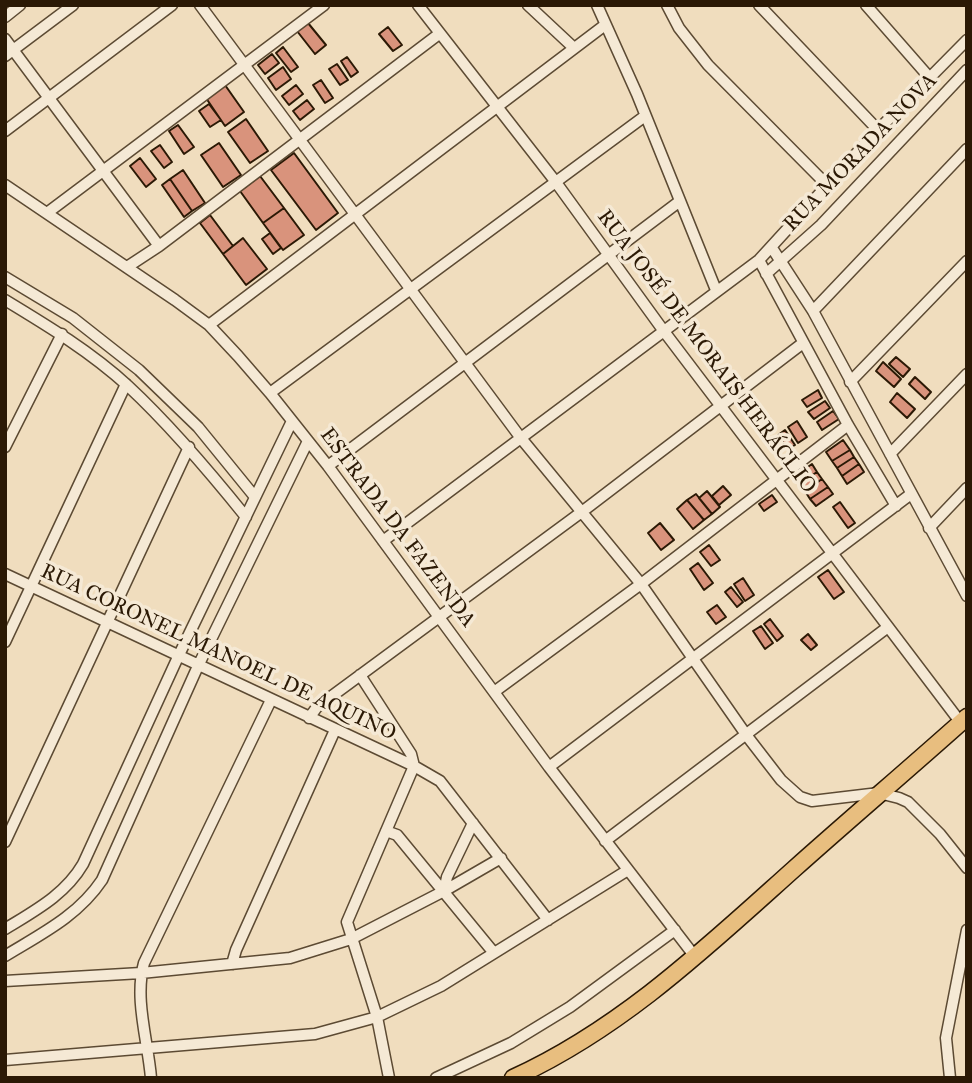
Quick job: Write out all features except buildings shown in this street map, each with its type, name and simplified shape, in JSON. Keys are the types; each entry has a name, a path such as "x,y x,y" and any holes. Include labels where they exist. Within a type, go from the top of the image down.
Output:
{"main road":[{"path":"513,1078 527,1074 607,1025 696,957 964,720"}],"street":[{"path":"5,17 20,5"},
{"path":"9,53 73,5"},
{"path":"5,131 172,5"},
{"path":"200,5 520,437 642,583 693,660 781,780 802,798 825,800 879,793 908,802 947,842 967,868"},
{"path":"47,213 324,5"},
{"name":"RUA JOSÉ DE MORAIS HERÁCLIO","path":"418,5 555,181 663,330 888,627 964,720"},
{"path":"528,5 574,48"},
{"path":"597,5 716,290"},
{"path":"667,5 679,28 708,65 828,186"},
{"path":"759,5 878,130"},
{"path":"866,5 929,77"},
{"path":"209,325 605,25"},
{"path":"127,267 159,246 439,34"},
{"path":"5,39 9,53 49,97 159,246"},
{"path":"383,541 759,260 878,130 967,40"},
{"name":"RUA MORADA NOVA","path":"766,274 821,225 967,70"},
{"path":"270,393 645,116"},
{"path":"813,311 967,149"},
{"name":"ESTRADA DA FAZENDA","path":"5,186 209,325 270,393 328,467 549,767 696,957"},
{"path":"328,467 680,201"},
{"path":"772,248 813,311 967,596"},
{"path":"759,260 848,425 896,506"},
{"path":"850,382 967,261"},
{"path":"5,278 73,318 139,370 198,427 255,497"},
{"path":"5,300 61,334 126,384 189,447 246,517"},
{"path":"5,447 61,334"},
{"path":"309,718 317,707 583,511 803,343"},
{"path":"890,454 967,374"},
{"path":"5,642 126,384"},
{"path":"5,929 59,894 79,872 178,657 292,421"},
{"path":"494,692 848,425"},
{"path":"5,956 69,917 102,880 198,666 308,441"},
{"path":"5,842 189,447"},
{"path":"929,528 967,488"},
{"path":"549,767 911,494"},
{"name":"RUA CORONEL MANOEL DE AQUINO","path":"5,574 414,766 440,781 548,920"},
{"path":"606,841 888,627"},
{"path":"360,675 411,754 414,766 347,922 377,1017 389,1078"},
{"path":"151,1078 143,1016 141,973 144,962 271,700"},
{"path":"232,964 335,730"},
{"path":"444,891 447,877 473,823"},
{"path":"386,831 397,835 494,953"},
{"path":"5,981 141,973 289,958 351,939 501,858"},
{"path":"5,1060 315,1034 377,1017 441,986 628,870"},
{"path":"436,1078 511,1042 570,1007 675,930"},
{"path":"950,1078 946,1038 967,930"}]}
